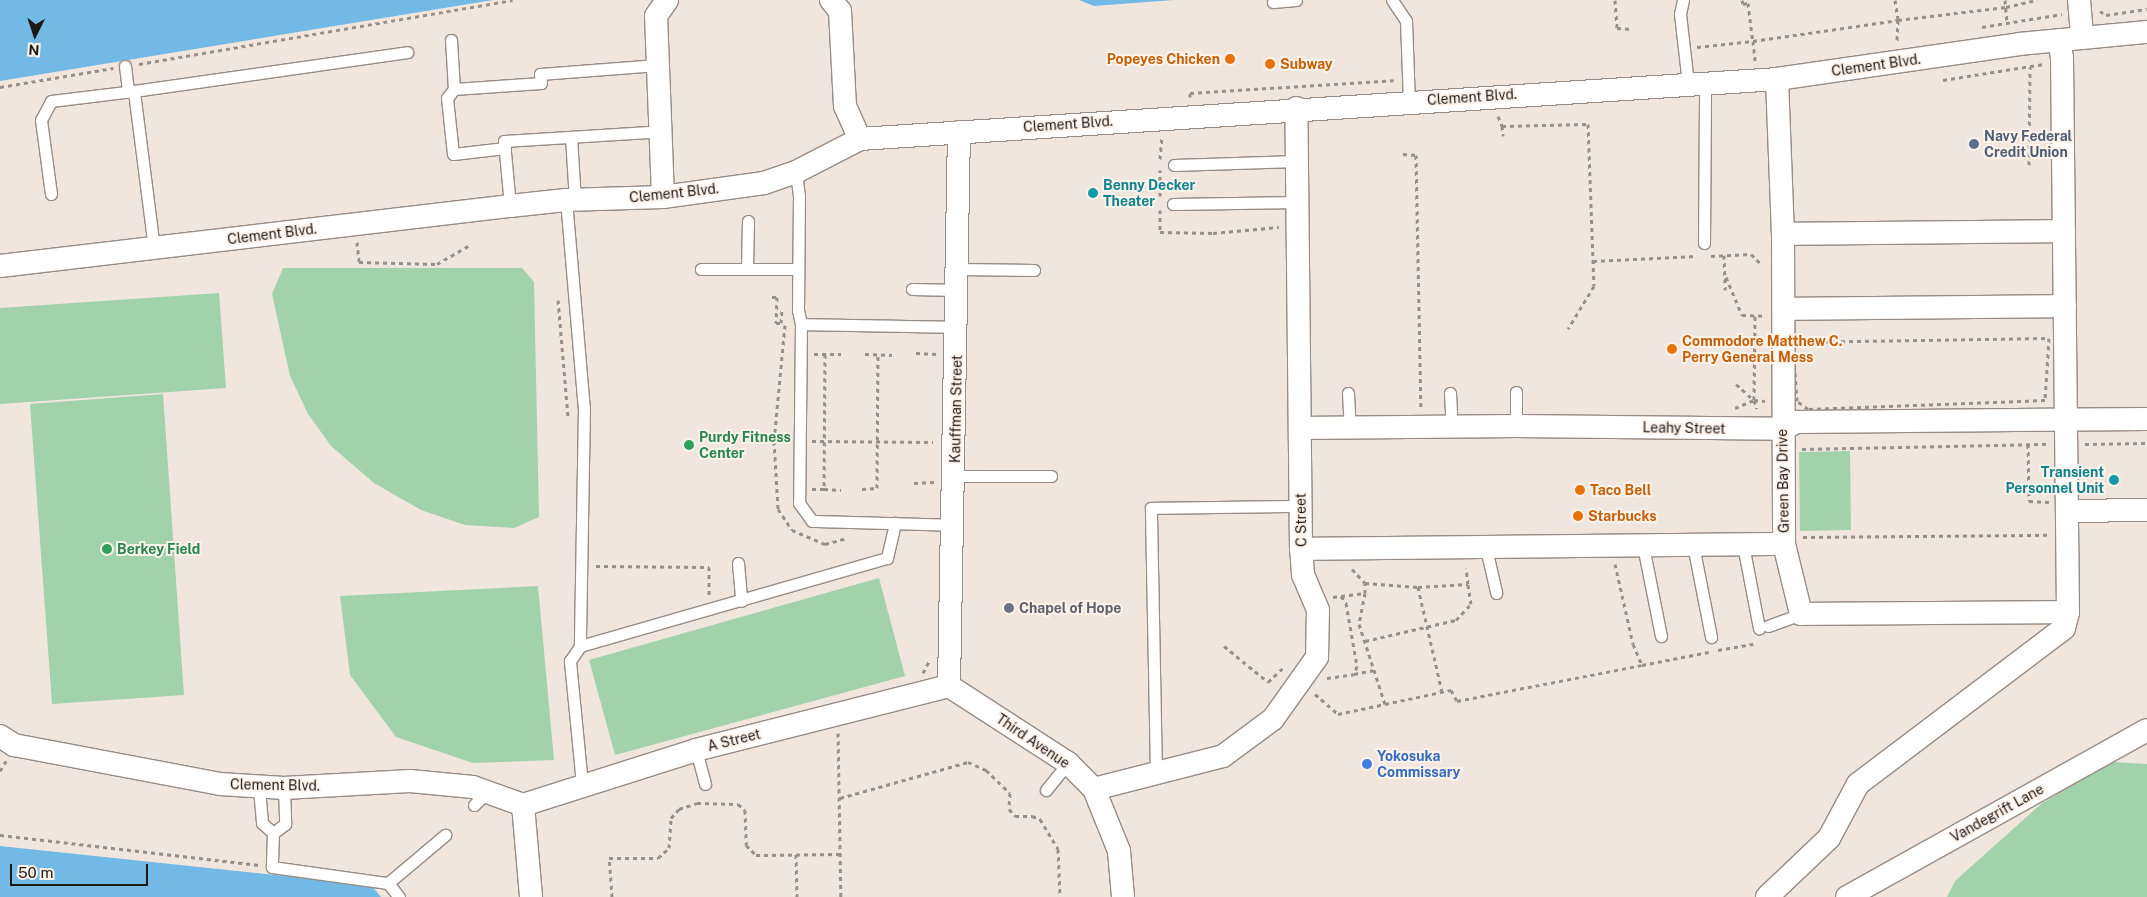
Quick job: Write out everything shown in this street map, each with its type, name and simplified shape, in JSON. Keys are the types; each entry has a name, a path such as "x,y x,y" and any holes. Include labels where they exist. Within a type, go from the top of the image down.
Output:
{"street":[{"path":"663,197 656,16 667,0"},
{"path":"831,0 840,11 845,106 860,139"},
{"path":"2078,0 2082,38"},
{"name":"Clement Blvd.","path":"0,266 510,206 570,200 663,197 764,183 796,172 860,139 1296,108 1778,78 2058,40 2147,32"},
{"path":"1767,897 1828,838 1858,784 2064,628 2068,612 2057,508 2066,420 2062,58 2058,40"},
{"name":"Green Bay Drive","path":"1778,78 1784,313 1782,429 1791,541 1801,614"},
{"name":"C Street","path":"1094,789 1223,756 1273,720 1316,657 1318,610 1303,575 1301,549 1296,108"},
{"name":"Kauffman Street","path":"949,686 958,327 959,132"},
{"path":"1783,234 2064,231"},
{"path":"1784,313 2065,306"},
{"name":"Leahy Street","path":"1300,428 1516,426 1782,429 1797,422 2147,420"},
{"path":"2057,508 2147,510"},
{"path":"1301,549 1743,545 1791,541"},
{"path":"1801,614 2068,612"},
{"name":"A Street","path":"523,805 582,784 696,750 949,686"},
{"name":"Third Avenue","path":"949,686 1068,763 1094,789 1119,851 1123,897"},
{"name":"Vandegrift Lane","path":"1847,897 2147,730"},
{"name":"Clement Blvd.","path":"0,736 14,745 220,784 259,788 284,788 410,781 481,798 523,805"},
{"path":"523,805 531,897"}],"lane":[{"path":"1272,2 1296,0"},
{"path":"1392,0 1406,21 1409,102"},
{"path":"1683,0 1680,14 1697,82 1704,243"},
{"path":"451,40 454,89 447,98 453,154 505,148"},
{"path":"51,194 41,120 52,101 407,52"},
{"path":"454,89 541,83 540,74 658,65"},
{"path":"125,66 131,91 154,248"},
{"path":"510,206 504,141 660,131"},
{"path":"571,137 570,200 584,408 580,646 570,661 582,784"},
{"path":"1174,166 1297,161"},
{"path":"796,172 799,195 798,310 801,324 799,504 812,521 954,525"},
{"path":"1172,204 1297,202"},
{"path":"747,269 748,222"},
{"path":"701,268 798,269"},
{"path":"912,289 958,279 1034,270"},
{"path":"801,324 958,327"},
{"path":"1516,392 1516,426"},
{"path":"1450,393 1452,426"},
{"path":"1348,394 1350,428"},
{"path":"955,476 1051,476"},
{"path":"1156,774 1151,508 1300,506"},
{"path":"580,646 887,558 895,523"},
{"path":"1693,545 1711,637"},
{"path":"1743,545 1764,627 1801,614"},
{"path":"1643,546 1661,636"},
{"path":"1490,547 1488,557 1496,593"},
{"path":"738,563 741,601"},
{"path":"696,750 705,784"},
{"path":"1046,790 1068,763"},
{"path":"259,788 262,823 273,833 272,867 388,883 399,897"},
{"path":"273,833 285,824 284,788"},
{"path":"388,883 445,835"}],"path":[{"path":"0,87 513,0"},
{"path":"1615,0 1617,28 1632,29"},
{"path":"1742,0 1743,4 1748,3 1753,42"},
{"path":"1895,0 1898,20 1897,42 1905,41"},
{"path":"2005,0 2007,22"},
{"path":"1692,47 1753,42 1898,20 2006,7 2037,0"},
{"path":"2029,166 2030,67"},
{"path":"1496,110 1502,126 1503,136"},
{"path":"1502,126 1588,124 1594,286 1568,329"},
{"path":"1403,154 1416,155 1421,427"},
{"path":"356,224 359,262 438,264 471,244"},
{"path":"1593,261 1751,254"},
{"path":"1724,255 1726,290"},
{"path":"1726,277 1742,315 1784,313"},
{"path":"557,293 568,422"},
{"path":"772,297 777,297 776,323 781,323 782,305 786,304"},
{"path":"798,310 786,310 774,441 878,444 939,442"},
{"path":"1754,400 1755,315"},
{"path":"2049,338 2045,400 1808,410 1797,401 1793,342 2049,338"},
{"path":"825,354 824,489 841,490"},
{"path":"811,355 841,354"},
{"path":"865,354 892,355"},
{"path":"862,489 877,488 878,354"},
{"path":"1736,384 1754,400"},
{"path":"1732,409 1754,400"},
{"path":"2028,444 2029,501 2057,508"},
{"path":"1795,449 2050,444 2050,453"},
{"path":"2051,492 2057,508"},
{"path":"1791,541 2053,535"},
{"path":"1611,546 1633,644 1642,665"},
{"path":"596,566 709,567 710,594 703,600"},
{"path":"1365,583 1359,624 1385,704"},
{"path":"1365,641 1456,620 1471,604 1468,584"},
{"path":"1326,598 1365,593"},
{"path":"1341,596 1346,603 1357,666 1354,674 1375,670"},
{"path":"1224,646 1268,682 1283,666 1338,714 1451,690 1457,702 1759,642"},
{"path":"838,730 841,897"},
{"path":"840,798 968,762 986,770 1010,793 1009,809 1015,816 1032,816 1040,820 1058,849 1060,897"},
{"path":"612,897 609,858 658,858 669,848 670,818 679,810 697,803 738,804 745,810 746,845 756,855 840,854"},
{"path":"0,835 272,867"},
{"path":"796,854 797,897"}],"green space":[{"path":"283,268 522,268 534,282 539,517 514,528 465,525 421,510 374,483 331,446 308,414 290,376 272,294"},
{"path":"219,293 226,388 0,404 0,308"},
{"name":"Berkey Field","path":"163,394 184,695 52,704 30,404"},
{"path":"1850,451 1851,530 1800,531 1799,452"},
{"path":"879,578 905,676 615,755 589,660"},
{"path":"538,586 554,760 473,763 396,737 350,675 340,596"},
{"path":"2111,762 2147,764 2147,897 1947,897 1955,881 2041,804"}],"water":[{"path":"0,0 493,0 0,81"},
{"path":"1079,0 1174,0 1094,6"},
{"path":"0,846 371,885 381,897 0,897"}],"place":[{"name":"Popeyes Chicken","path":"1230,59"},
{"name":"Subway","path":"1270,64"},
{"name":"Navy Federal Credit Union","path":"1974,144"},
{"name":"Benny Decker Theater","path":"1093,193"},
{"name":"Commodore Matthew C. Perry General Mess","path":"1672,349"},
{"name":"Purdy Fitness Center","path":"689,445"},
{"name":"Transient Personnel Unit","path":"2114,480"},
{"name":"Taco Bell","path":"1580,490"},
{"name":"Starbucks","path":"1578,516"},
{"name":"Berkey Field","path":"107,549"},
{"name":"Chapel of Hope","path":"1009,608"},
{"name":"Yokosuka Commissary","path":"1367,764"}]}
